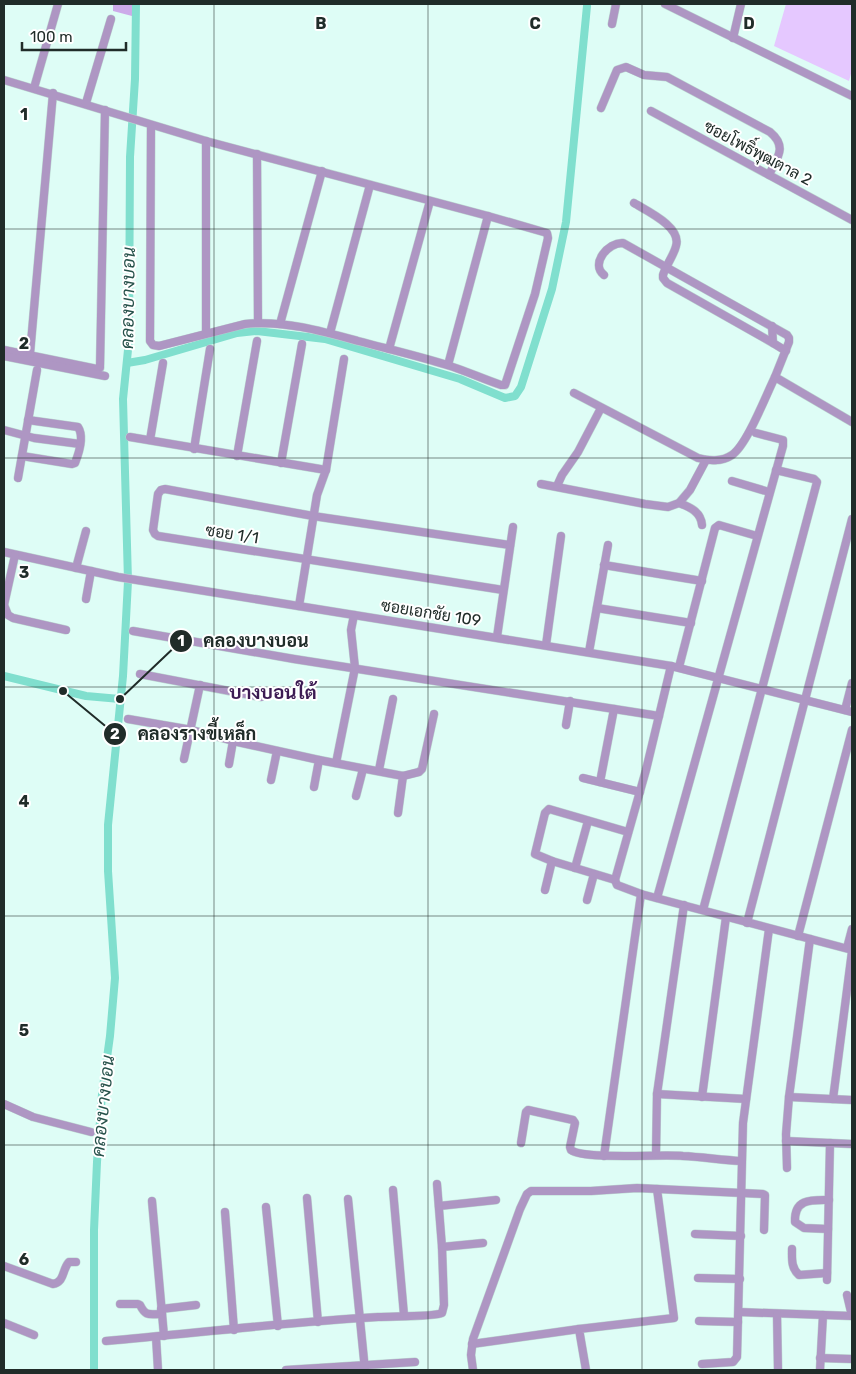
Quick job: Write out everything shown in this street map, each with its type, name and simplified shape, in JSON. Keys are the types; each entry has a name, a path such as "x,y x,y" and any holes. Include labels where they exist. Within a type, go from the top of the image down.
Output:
{"street":[{"path":"34,88 58,4"},
{"path":"612,24 616,4"},
{"path":"665,4 852,93"},
{"path":"733,38 741,4"},
{"path":"86,104 110,19"},
{"path":"601,108 618,70 621,68 626,67 644,76 667,77 777,137 781,142 780,151 769,175"},
{"path":"4,80 53,93 206,141 547,233 548,238 535,294 505,385 448,365 330,333 280,324 258,323 206,333 158,346 153,345 150,341 148,124"},
{"path":"30,354 53,93"},
{"path":"4,350 97,369 100,368 104,110"},
{"name":"ซอยโพธิ์พุฒตาล 2","path":"651,111 852,220"},
{"path":"206,141 206,333"},
{"path":"257,154 258,323"},
{"path":"280,324 322,171"},
{"path":"330,333 370,185"},
{"path":"389,349 430,201"},
{"path":"634,203 667,224 675,233 676,246 662,275 667,284 786,351"},
{"path":"448,365 488,216"},
{"path":"574,393 698,458 717,460 732,455 748,433 776,377 790,338 772,326 623,243 619,243 606,250 602,256 598,264 599,270 604,276"},
{"path":"772,326 773,343"},
{"path":"237,456 257,341"},
{"path":"281,463 302,344"},
{"path":"194,449 210,349"},
{"path":"4,356 105,376"},
{"path":"299,606 313,516 317,495 326,470 344,359"},
{"path":"150,440 163,363"},
{"path":"18,478 37,370"},
{"path":"776,377 852,422"},
{"path":"556,486 578,452 601,408"},
{"path":"22,456 72,464 75,463 80,444 81,432 78,427 28,420"},
{"path":"4,430 25,436 80,444"},
{"path":"657,898 783,440 756,433"},
{"path":"130,437 326,470"},
{"path":"541,484 668,507 679,503 690,490 706,460"},
{"path":"702,910 816,482 814,479 776,470"},
{"path":"732,481 769,492"},
{"name":"ซอย 1/1","path":"313,516 165,489 161,490 158,494 153,530 158,536 504,590"},
{"path":"679,503 689,506 699,514 702,525"},
{"path":"313,516 510,545"},
{"path":"747,923 852,518"},
{"path":"757,536 719,525 715,528 691,624 659,716 615,880 621,888 641,894 851,950"},
{"path":"497,637 513,527"},
{"path":"76,568 86,531"},
{"path":"546,645 561,536"},
{"path":"589,652 608,545"},
{"name":"ซอยเอกชัย 109","path":"4,552 135,580 675,666 849,711"},
{"path":"16,554 5,594 4,605 8,615 13,618 66,630"},
{"path":"604,565 702,582"},
{"path":"86,599 91,571"},
{"path":"597,608 691,624"},
{"path":"336,763 355,668 351,630 354,615"},
{"path":"133,631 659,716"},
{"path":"140,674 261,697"},
{"path":"849,711 852,683"},
{"path":"184,759 192,730 200,685"},
{"path":"379,770 393,699"},
{"path":"566,725 570,701"},
{"path":"600,782 614,710"},
{"path":"128,719 192,730 277,751 403,776 419,772 422,769 434,714"},
{"path":"798,936 852,730"},
{"path":"229,764 233,741"},
{"path":"271,780 277,751"},
{"path":"314,787 319,760"},
{"path":"356,796 363,769"},
{"path":"398,813 403,776"},
{"path":"583,778 640,792"},
{"path":"615,880 537,856 534,852 547,810 549,809 628,832"},
{"path":"575,868 588,821"},
{"path":"545,890 552,861"},
{"path":"587,900 594,874"},
{"path":"604,1156 641,894"},
{"path":"656,1154 657,1094 684,905"},
{"path":"702,1097 726,917"},
{"path":"702,1364 733,1362 736,1360 740,1279 741,1162 746,1099 768,929"},
{"path":"833,1100 852,929"},
{"path":"787,1168 786,1142 789,1097 810,939"},
{"path":"657,1094 746,1099"},
{"path":"789,1097 852,1100"},
{"path":"4,1104 33,1117 91,1132"},
{"path":"521,1143 526,1112 532,1111 572,1118 574,1122 571,1150 586,1155 656,1154 741,1162"},
{"path":"786,1142 852,1144"},
{"path":"792,1249 792,1266 796,1272 800,1275 827,1277 830,1144"},
{"path":"106,1341 360,1318 404,1315 437,1316 442,1313 444,1305 437,1184"},
{"path":"473,1370 472,1344 520,1209 527,1194 531,1191 591,1192 637,1188 765,1195 764,1230"},
{"path":"472,1344 674,1318 657,1189"},
{"path":"393,1190 404,1315"},
{"path":"307,1198 318,1322"},
{"path":"348,1199 365,1368"},
{"path":"439,1206 496,1200"},
{"path":"828,1229 804,1228 795,1222 795,1218 802,1204 807,1200 829,1200"},
{"path":"152,1202 162,1312 158,1370"},
{"path":"266,1207 278,1326"},
{"path":"225,1212 234,1330"},
{"path":"695,1234 741,1236"},
{"path":"442,1247 483,1243"},
{"path":"4,1266 53,1284 61,1280 66,1264 76,1262"},
{"path":"698,1278 740,1279"},
{"path":"739,1312 852,1316 847,1295"},
{"path":"120,1304 140,1304 146,1314 196,1305"},
{"path":"778,1314 778,1370"},
{"path":"820,1370 823,1315"},
{"path":"699,1321 738,1322"},
{"path":"4,1323 34,1335"},
{"path":"579,1329 586,1370"},
{"path":"820,1358 852,1360"},
{"path":"286,1370 365,1368 415,1362"}],"shaded area":[{"path":"113,4 132,4 132,16 113,11"},
{"path":"786,4 852,4 852,70 849,81 774,46"}],"waterway":[{"name":"คลองบางบอน","path":"94,1370 94,1230 97,1162 102,1094 115,978 108,871 108,825 123,676 128,581 123,399 129,340 130,157 135,79 136,4"},
{"path":"127,363 145,360 237,333 257,331 325,339 460,379 505,398 515,396 521,387 552,289 566,222 587,6"},
{"path":"4,676 86,696 120,699"}],"place":[{"name":"คลองรางขี้เหล็ก","path":"63,691"},
{"name":"คลองบางบอน","path":"120,699"}],"district":[{"name":"บางบอนใต้","path":"273,692"}]}
